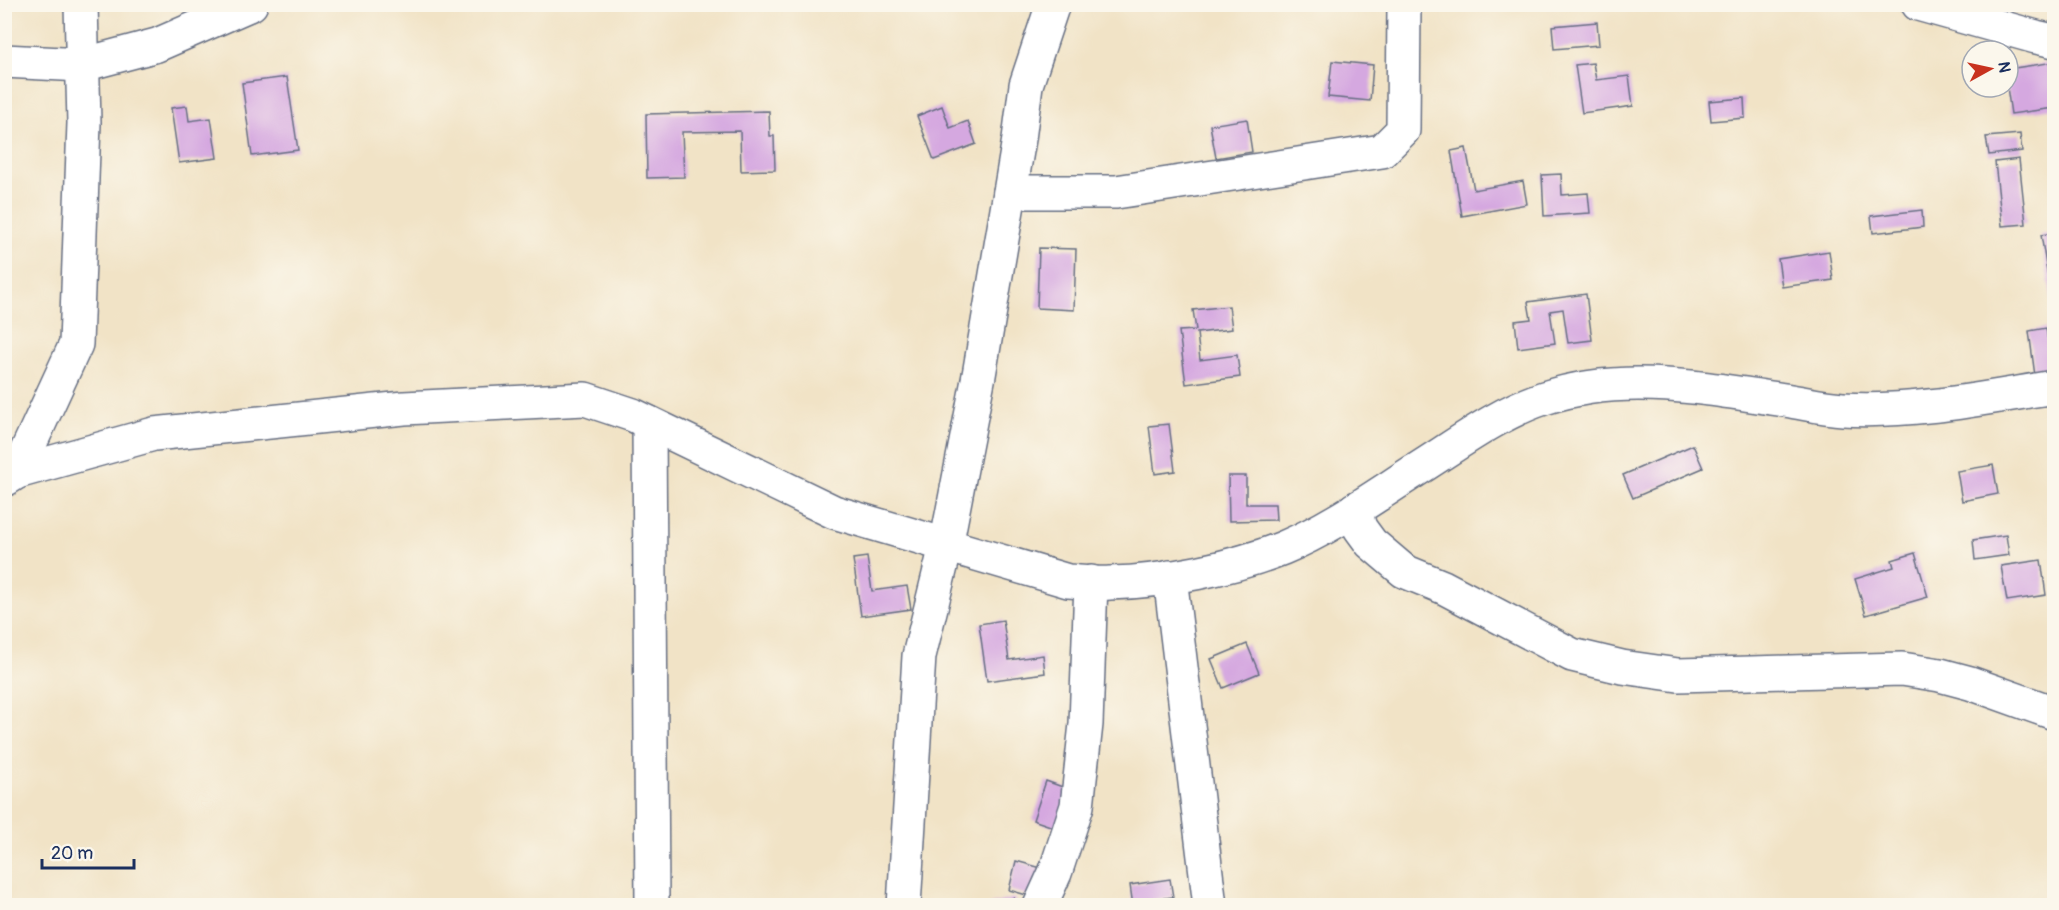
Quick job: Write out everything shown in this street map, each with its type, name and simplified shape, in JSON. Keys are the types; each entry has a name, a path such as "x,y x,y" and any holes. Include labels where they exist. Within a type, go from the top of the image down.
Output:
{"street":[{"path":"11,476 76,344 84,123 81,4"},
{"path":"4,61 82,64 157,45 251,4"},
{"path":"904,906 919,656 946,546 979,375 1026,85 1053,4"},
{"path":"1010,192 1116,192 1382,151 1403,130 1404,4"},
{"path":"1918,4 2055,41"},
{"path":"11,476 154,434 404,408 585,399 633,415 834,512 1068,581 1109,584 1170,577 1232,564 1282,548 1334,523 1512,409 1581,389 1623,384 1670,384 1841,409 1880,409 1931,405 2055,387"},
{"path":"649,423 652,906"},
{"path":"1355,509 1360,528 1371,543 1404,571 1443,587 1572,654 1622,667 1678,675 1902,669 1970,683 2055,713"},
{"path":"1170,577 1210,906"},
{"path":"1040,906 1055,873 1077,806 1086,724 1091,582"}],"building":[{"path":"1597,22 1599,45 1554,49 1552,26"},
{"path":"1332,61 1373,65 1370,101 1328,97"},
{"path":"2054,62 2054,108 2011,114 2009,99 2020,99 2020,67"},
{"path":"1593,63 1596,80 1629,76 1633,106 1582,113 1575,65"},
{"path":"287,77 298,150 252,156 242,83"},
{"path":"1744,98 1745,118 1711,121 1709,101"},
{"path":"187,106 189,121 211,118 217,158 179,163 171,108"},
{"path":"942,106 950,128 968,121 976,144 934,160 917,116"},
{"path":"769,111 770,136 774,136 775,170 741,171 740,131 682,132 684,177 647,178 646,114"},
{"path":"1247,119 1252,152 1216,158 1210,125"},
{"path":"2020,134 2022,151 1989,155 1986,137"},
{"path":"1466,148 1474,190 1523,181 1527,204 1462,216 1451,151"},
{"path":"2019,159 2026,224 2002,226 1995,162"},
{"path":"1561,174 1562,195 1588,193 1590,213 1544,216 1542,175"},
{"path":"1922,210 1923,227 1873,233 1871,216"},
{"path":"2054,233 2054,306 2053,306 2041,235"},
{"path":"1039,248 1076,249 1074,310 1037,308"},
{"path":"1829,251 1833,280 1782,287 1778,259"},
{"path":"1586,294 1592,340 1568,343 1563,309 1550,311 1555,343 1518,348 1515,321 1531,319 1528,302"},
{"path":"1229,306 1232,329 1197,333 1200,360 1237,355 1240,377 1186,384 1179,331 1196,330 1193,310"},
{"path":"2046,328 2050,354 2054,353 2054,374 2035,376 2029,331"},
{"path":"1169,424 1175,471 1155,474 1149,426"},
{"path":"1693,445 1703,468 1633,498 1623,475"},
{"path":"1993,465 1998,494 1962,501 1957,471"},
{"path":"1228,476 1246,476 1246,504 1275,504 1276,520 1229,521"},
{"path":"2006,535 2009,555 1975,560 1973,540"},
{"path":"1915,553 1928,597 1866,615 1855,579 1894,567 1892,560"},
{"path":"867,557 872,591 907,586 911,609 861,616 853,559"},
{"path":"2041,560 2046,595 2007,601 2001,566"},
{"path":"1003,620 1009,660 1043,655 1045,673 987,681 979,624"},
{"path":"1247,644 1259,673 1223,688 1211,659"},
{"path":"1046,781 1079,793 1065,831 1033,820"},
{"path":"1016,861 1045,869 1037,898 1009,890"},
{"path":"1170,879 1173,897 1150,900 1150,906 1133,906 1130,885"},
{"path":"1014,898 1016,906 989,906 989,905"}]}
